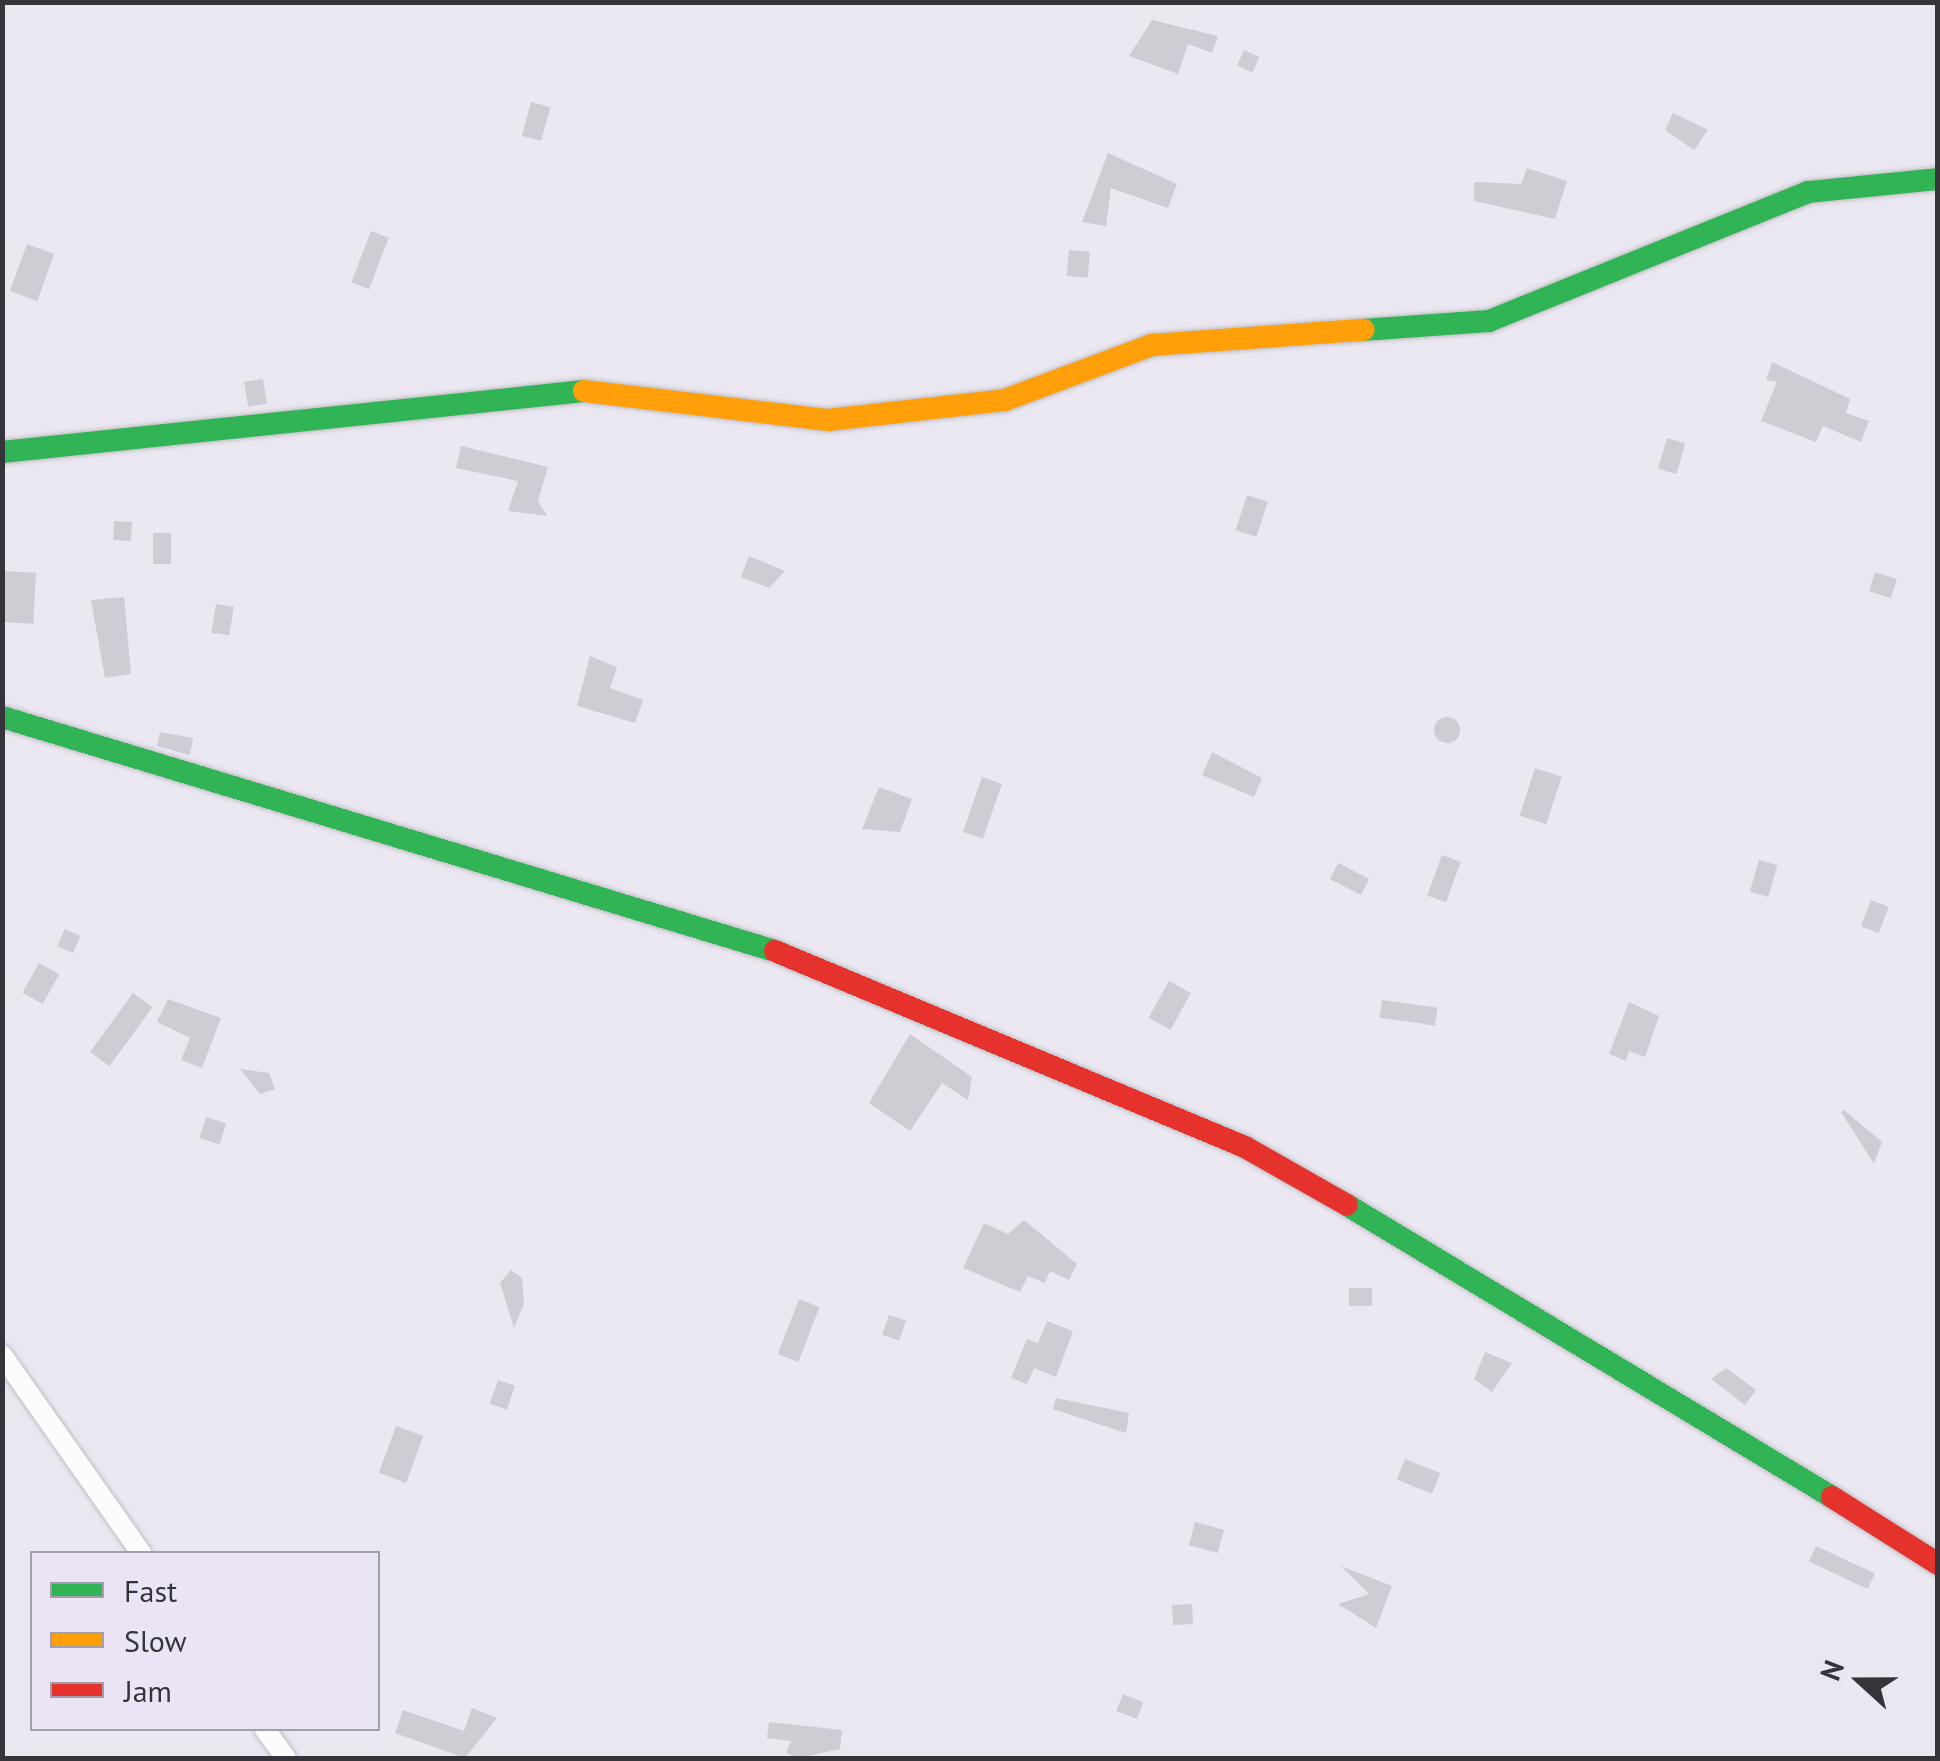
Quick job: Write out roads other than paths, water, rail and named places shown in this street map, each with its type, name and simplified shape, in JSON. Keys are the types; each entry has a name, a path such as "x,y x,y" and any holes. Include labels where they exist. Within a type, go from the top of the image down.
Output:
{"street":[{"path":"2,452 586,391 828,420 1005,400 1152,345 1489,322 1808,192 1938,179"},
{"path":"2,716 768,948 1245,1147 1549,1320 1938,1564"},
{"path":"2,1355 140,1551"},
{"path":"266,1731 286,1758"}]}
